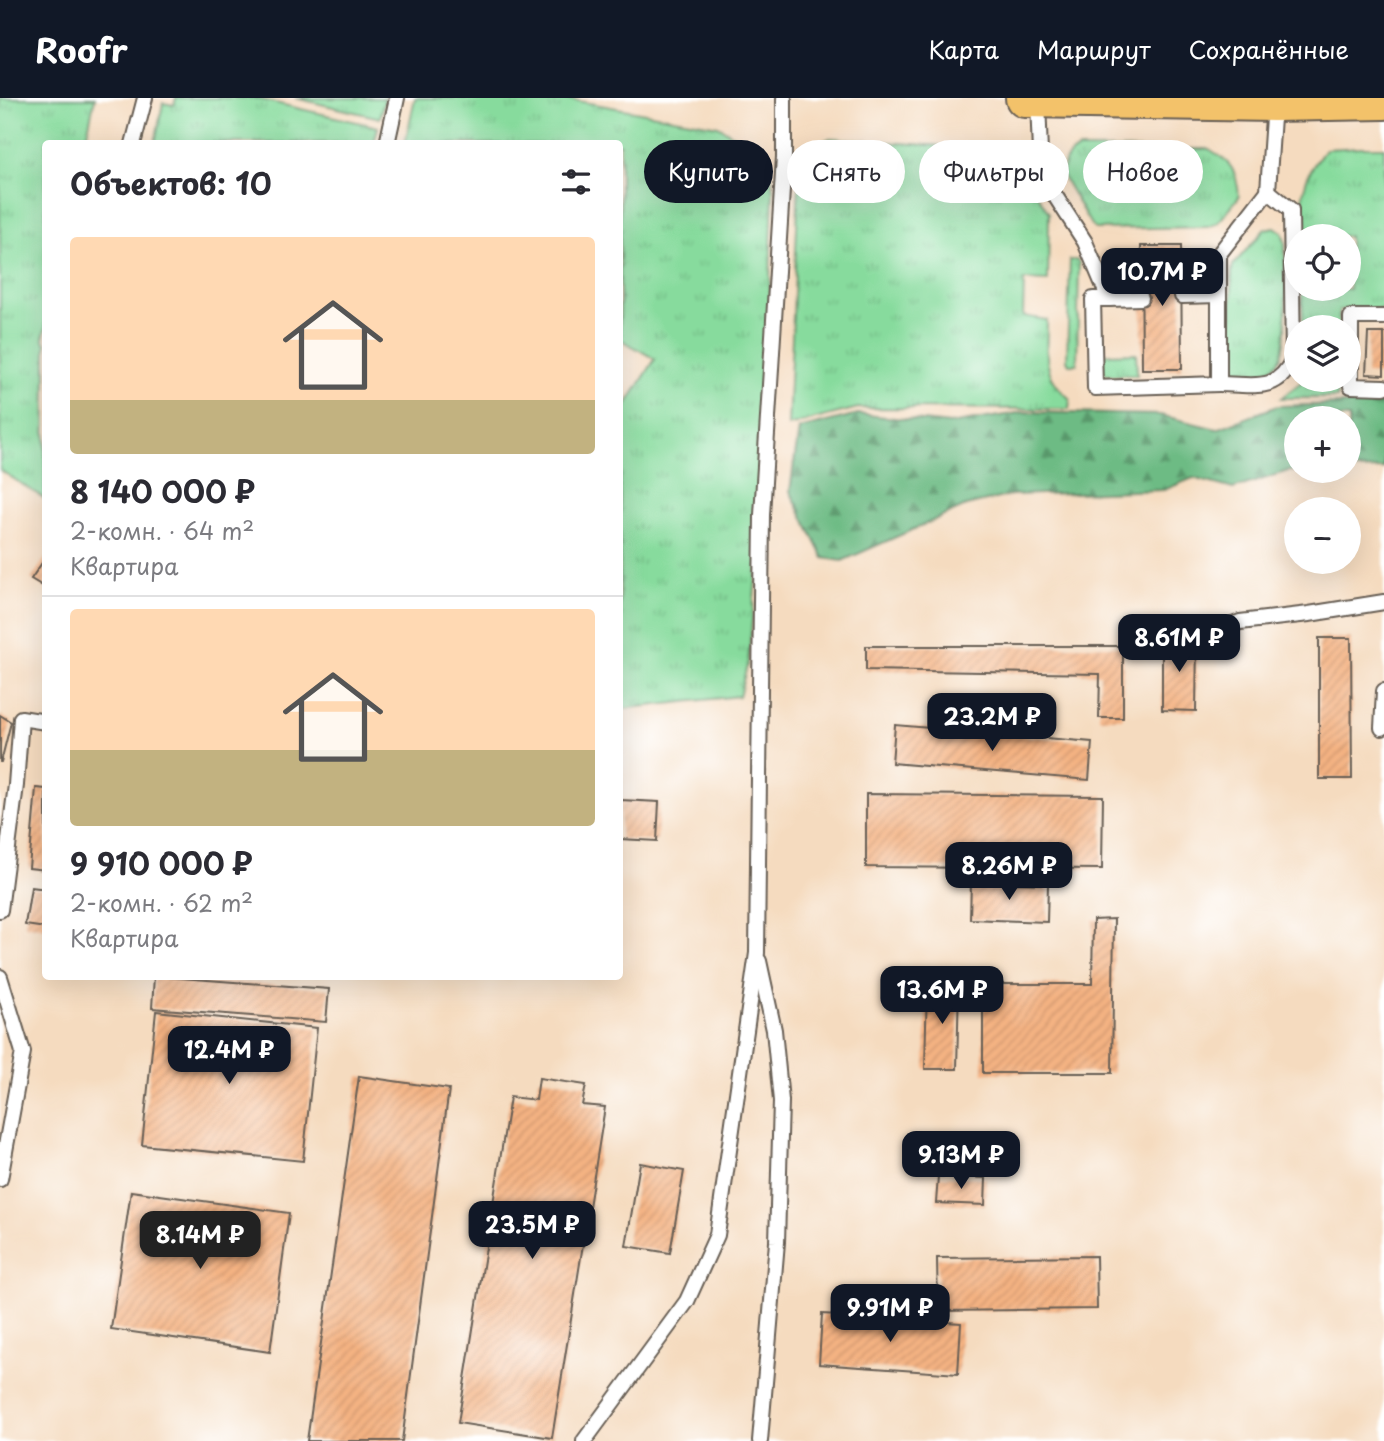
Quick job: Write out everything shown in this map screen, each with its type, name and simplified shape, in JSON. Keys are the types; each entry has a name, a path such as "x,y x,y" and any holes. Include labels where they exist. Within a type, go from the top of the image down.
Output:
{"highway":[{"path":"1031,99 1274,102 1384,100"}],"lane":[{"path":"134,140 145,98"},
{"path":"388,140 397,98"},
{"path":"584,1441 687,1301 717,1235 757,953 762,515 784,157 784,98"},
{"path":"1031,99 1040,153 1052,191 1085,242 1108,299"},
{"path":"1219,384 1219,254 1268,191 1274,102"},
{"path":"1141,298 1093,299 1095,388 1271,384 1286,374 1293,359 1291,210 1268,191"},
{"path":"1182,296 1219,295"},
{"path":"1384,317 1351,317 1351,386 1384,387"},
{"path":"1213,633 1240,622 1384,602"},
{"path":"1382,728 1384,691"},
{"path":"0,910 16,785 21,718 42,721"},
{"path":"757,953 775,1030 781,1101 777,1242 760,1441"},
{"path":"0,977 23,1052 0,1179"}],"green space":[{"path":"0,98 95,98 86,140 42,140 42,497 0,470"},
{"path":"176,98 254,98 378,127 375,140 156,140 163,103 174,105"},
{"path":"295,98 385,98 380,118"},
{"path":"415,98 561,98 718,126 742,140 644,140 644,203 773,203 762,515 748,662 739,696 623,709 623,411 655,359 623,341 623,140 406,140"},
{"path":"830,138 858,140 826,140"},
{"path":"905,143 919,144 919,203 1043,203 1049,213 1048,281 1024,280 1023,316 1047,320 1050,373 1070,399 1069,409 858,408 788,426 798,203 905,203"},
{"path":"1384,147 1384,309 1339,310 1339,315 1303,315 1302,301 1361,301 1361,224 1302,224 1302,200 1307,179 1317,159 1326,149"},
{"path":"1083,149 1083,203 1203,203 1203,149 1209,149 1223,158 1232,168 1239,197 1218,223 1208,227 1095,229 1069,187 1071,154"},
{"path":"1275,227 1282,232 1284,239 1284,342 1280,358 1269,370 1243,377 1233,369 1231,362 1232,270 1233,265 1265,229"},
{"path":"1070,260 1077,260 1079,263 1077,364 1069,364 1067,360"},
{"path":"1136,353 1137,375 1108,375 1103,372 1102,356"},
{"path":"1289,392 1337,392 1337,398 1281,398"},
{"path":"1384,403 1384,469 1361,470 1361,406 1284,406 1284,472 1233,489 1193,478 1164,490 1011,495 966,506 842,561 824,558 790,491 799,429 858,414 950,424 1024,412 1160,415 1217,429 1277,406"}],"building":[{"path":"1141,246 1181,246 1182,369 1142,369"},
{"path":"1368,333 1384,333 1384,375 1366,374"},
{"path":"42,563 42,586 31,579"},
{"path":"1162,638 1197,639 1196,711 1162,710"},
{"path":"1319,638 1351,638 1352,779 1319,779"},
{"path":"866,646 1123,646 1123,718 1099,718 1100,674 866,670"},
{"path":"0,715 11,722 1,762 0,762"},
{"path":"895,725 1092,742 1089,780 892,763"},
{"path":"36,788 42,789 42,870 29,868"},
{"path":"866,794 1103,796 1102,869 866,867"},
{"path":"623,800 659,802 657,841 623,839"},
{"path":"971,882 1048,884 1047,922 970,919"},
{"path":"31,887 42,888 42,927 25,925"},
{"path":"1114,919 1112,1073 983,1073 983,984 1092,984 1093,920"},
{"path":"154,980 208,980 329,989 326,1022 152,1008"},
{"path":"927,983 959,984 957,1069 925,1069"},
{"path":"156,1011 317,1028 303,1161 142,1145"},
{"path":"359,1076 449,1089 402,1441 307,1441"},
{"path":"539,1078 586,1085 582,1105 605,1107 552,1438 458,1423 510,1097 536,1100"},
{"path":"640,1163 684,1171 670,1253 626,1246"},
{"path":"938,1176 986,1178 985,1205 936,1203"},
{"path":"131,1191 289,1213 270,1352 111,1329"},
{"path":"1096,1256 1097,1309 938,1311 937,1258"},
{"path":"822,1314 961,1323 958,1374 819,1364"}]}
